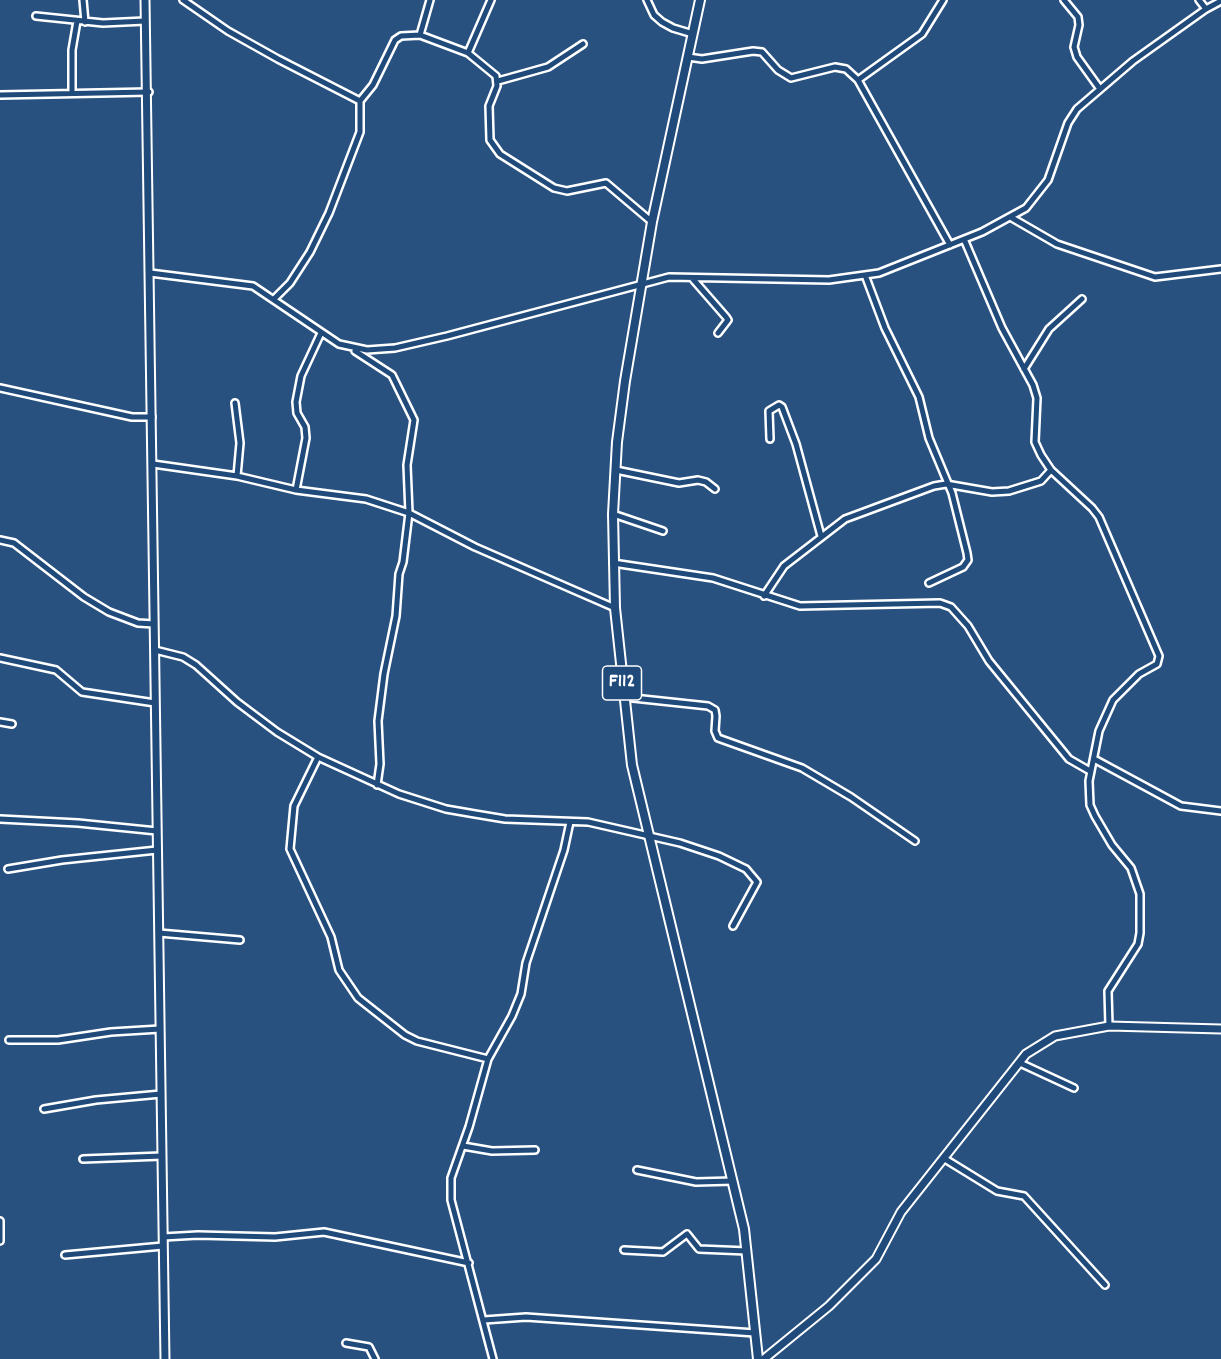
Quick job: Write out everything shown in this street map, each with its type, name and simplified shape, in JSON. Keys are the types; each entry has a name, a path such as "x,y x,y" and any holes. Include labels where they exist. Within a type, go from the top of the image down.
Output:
{"main road":[{"path":"145,0 165,1359"},
{"name":"F112","path":"700,0 652,222 625,381 613,514 613,563 615,608 633,765 647,834 733,1181 747,1251 758,1359"},
{"path":"764,1359 829,1306 876,1259 901,1212 1026,1054 1055,1036 1109,1026 1221,1029"}],"street":[{"path":"82,0 85,22"},
{"path":"183,0 268,54 360,101"},
{"path":"420,35 430,0"},
{"path":"468,53 491,0"},
{"path":"647,0 654,15 662,22 693,34"},
{"path":"858,80 922,34 943,0"},
{"path":"1064,0 1077,17 1079,25 1074,48 1077,57 1100,89"},
{"path":"1199,0 1206,9"},
{"path":"351,348 367,350 405,346 669,277 828,280 879,273 950,245 1012,218 1037,197 1048,180 1068,123 1077,109 1133,61 1206,9 1221,1"},
{"path":"36,16 85,22 146,21"},
{"path":"72,93 72,50 77,21"},
{"path":"274,298 290,283 310,252 329,213 360,132 360,101 373,85 395,40 401,36 420,35 468,53 489,68 498,81"},
{"path":"498,81 548,67 584,44"},
{"path":"688,57 702,59 762,52 785,76 791,78 835,67 846,69 858,80 950,245"},
{"path":"498,81 491,98 489,122 490,140 500,154 554,188 567,191 606,183 652,222"},
{"path":"0,96 148,92"},
{"path":"1012,218 1057,244 1134,268 1155,277 1221,269"},
{"path":"964,239 1002,328 1037,398 1035,442 1051,470 1092,507 1099,517 1160,657 1157,664 1139,674 1113,700 1099,731 1090,771 1090,805 1102,830 1131,868 1140,894 1142,918 1138,944 1108,991 1109,1026"},
{"path":"150,273 253,286 274,298 321,333 351,348 392,375 413,416 407,465 409,513 395,604 396,616 380,697 378,721 380,764 377,785"},
{"path":"865,275 885,328 919,397 929,438 946,484 952,493 968,560 963,567 929,583"},
{"path":"692,278 728,320 718,333"},
{"path":"1024,369 1049,329 1082,299"},
{"path":"296,489 306,438 305,427 297,413 296,402 301,376 321,333"},
{"path":"0,388 132,417 152,417"},
{"path":"235,403 240,443 240,465 237,476"},
{"path":"770,439 769,411 778,405 782,407 796,444 821,536"},
{"path":"153,464 366,499 409,513 475,547 615,608"},
{"path":"616,470 679,483 698,480 706,482 715,489"},
{"path":"764,596 784,566 845,519 904,496 946,484 992,492 1032,486 1051,470"},
{"path":"613,514 663,531"},
{"path":"0,540 14,543 84,597 109,612 138,623 154,624"},
{"path":"613,563 713,578 800,606 940,603 951,607 968,626 989,661 1069,759 1090,771"},
{"path":"155,650 183,657 196,665 269,726 318,757 377,785 446,809 505,819 588,822 647,834 699,848 746,869 756,877 756,888 733,926"},
{"path":"0,658 56,670 82,692 155,703"},
{"path":"624,697 708,706 715,710 715,731 718,738 802,768 851,797 915,842"},
{"path":"0,722 12,724"},
{"path":"318,757 294,806 290,849 331,937 339,970 358,998 405,1035 417,1041 488,1059"},
{"path":"1094,759 1181,806 1221,811"},
{"path":"0,819 78,823 157,831"},
{"path":"493,1359 450,1194 451,1179 488,1059 512,1016 521,994 526,963 564,850 570,822"},
{"path":"8,869 62,860 157,850"},
{"path":"159,933 240,940"},
{"path":"9,1041 58,1040 111,1032 160,1029"},
{"path":"1020,1062 1074,1088"},
{"path":"44,1109 96,1100 161,1094"},
{"path":"463,1146 492,1151 535,1149"},
{"path":"83,1159 162,1156"},
{"path":"945,1159 997,1191 1024,1196 1106,1285"},
{"path":"637,1170 696,1182 733,1181"},
{"path":"0,1221 0,1241"},
{"path":"163,1238 198,1234 275,1237 324,1232 469,1263"},
{"path":"624,1250 663,1252 687,1234 699,1249 747,1251"},
{"path":"65,1255 163,1246"},
{"path":"484,1320 526,1317 755,1333"},
{"path":"346,1343 369,1347 375,1359"}]}
